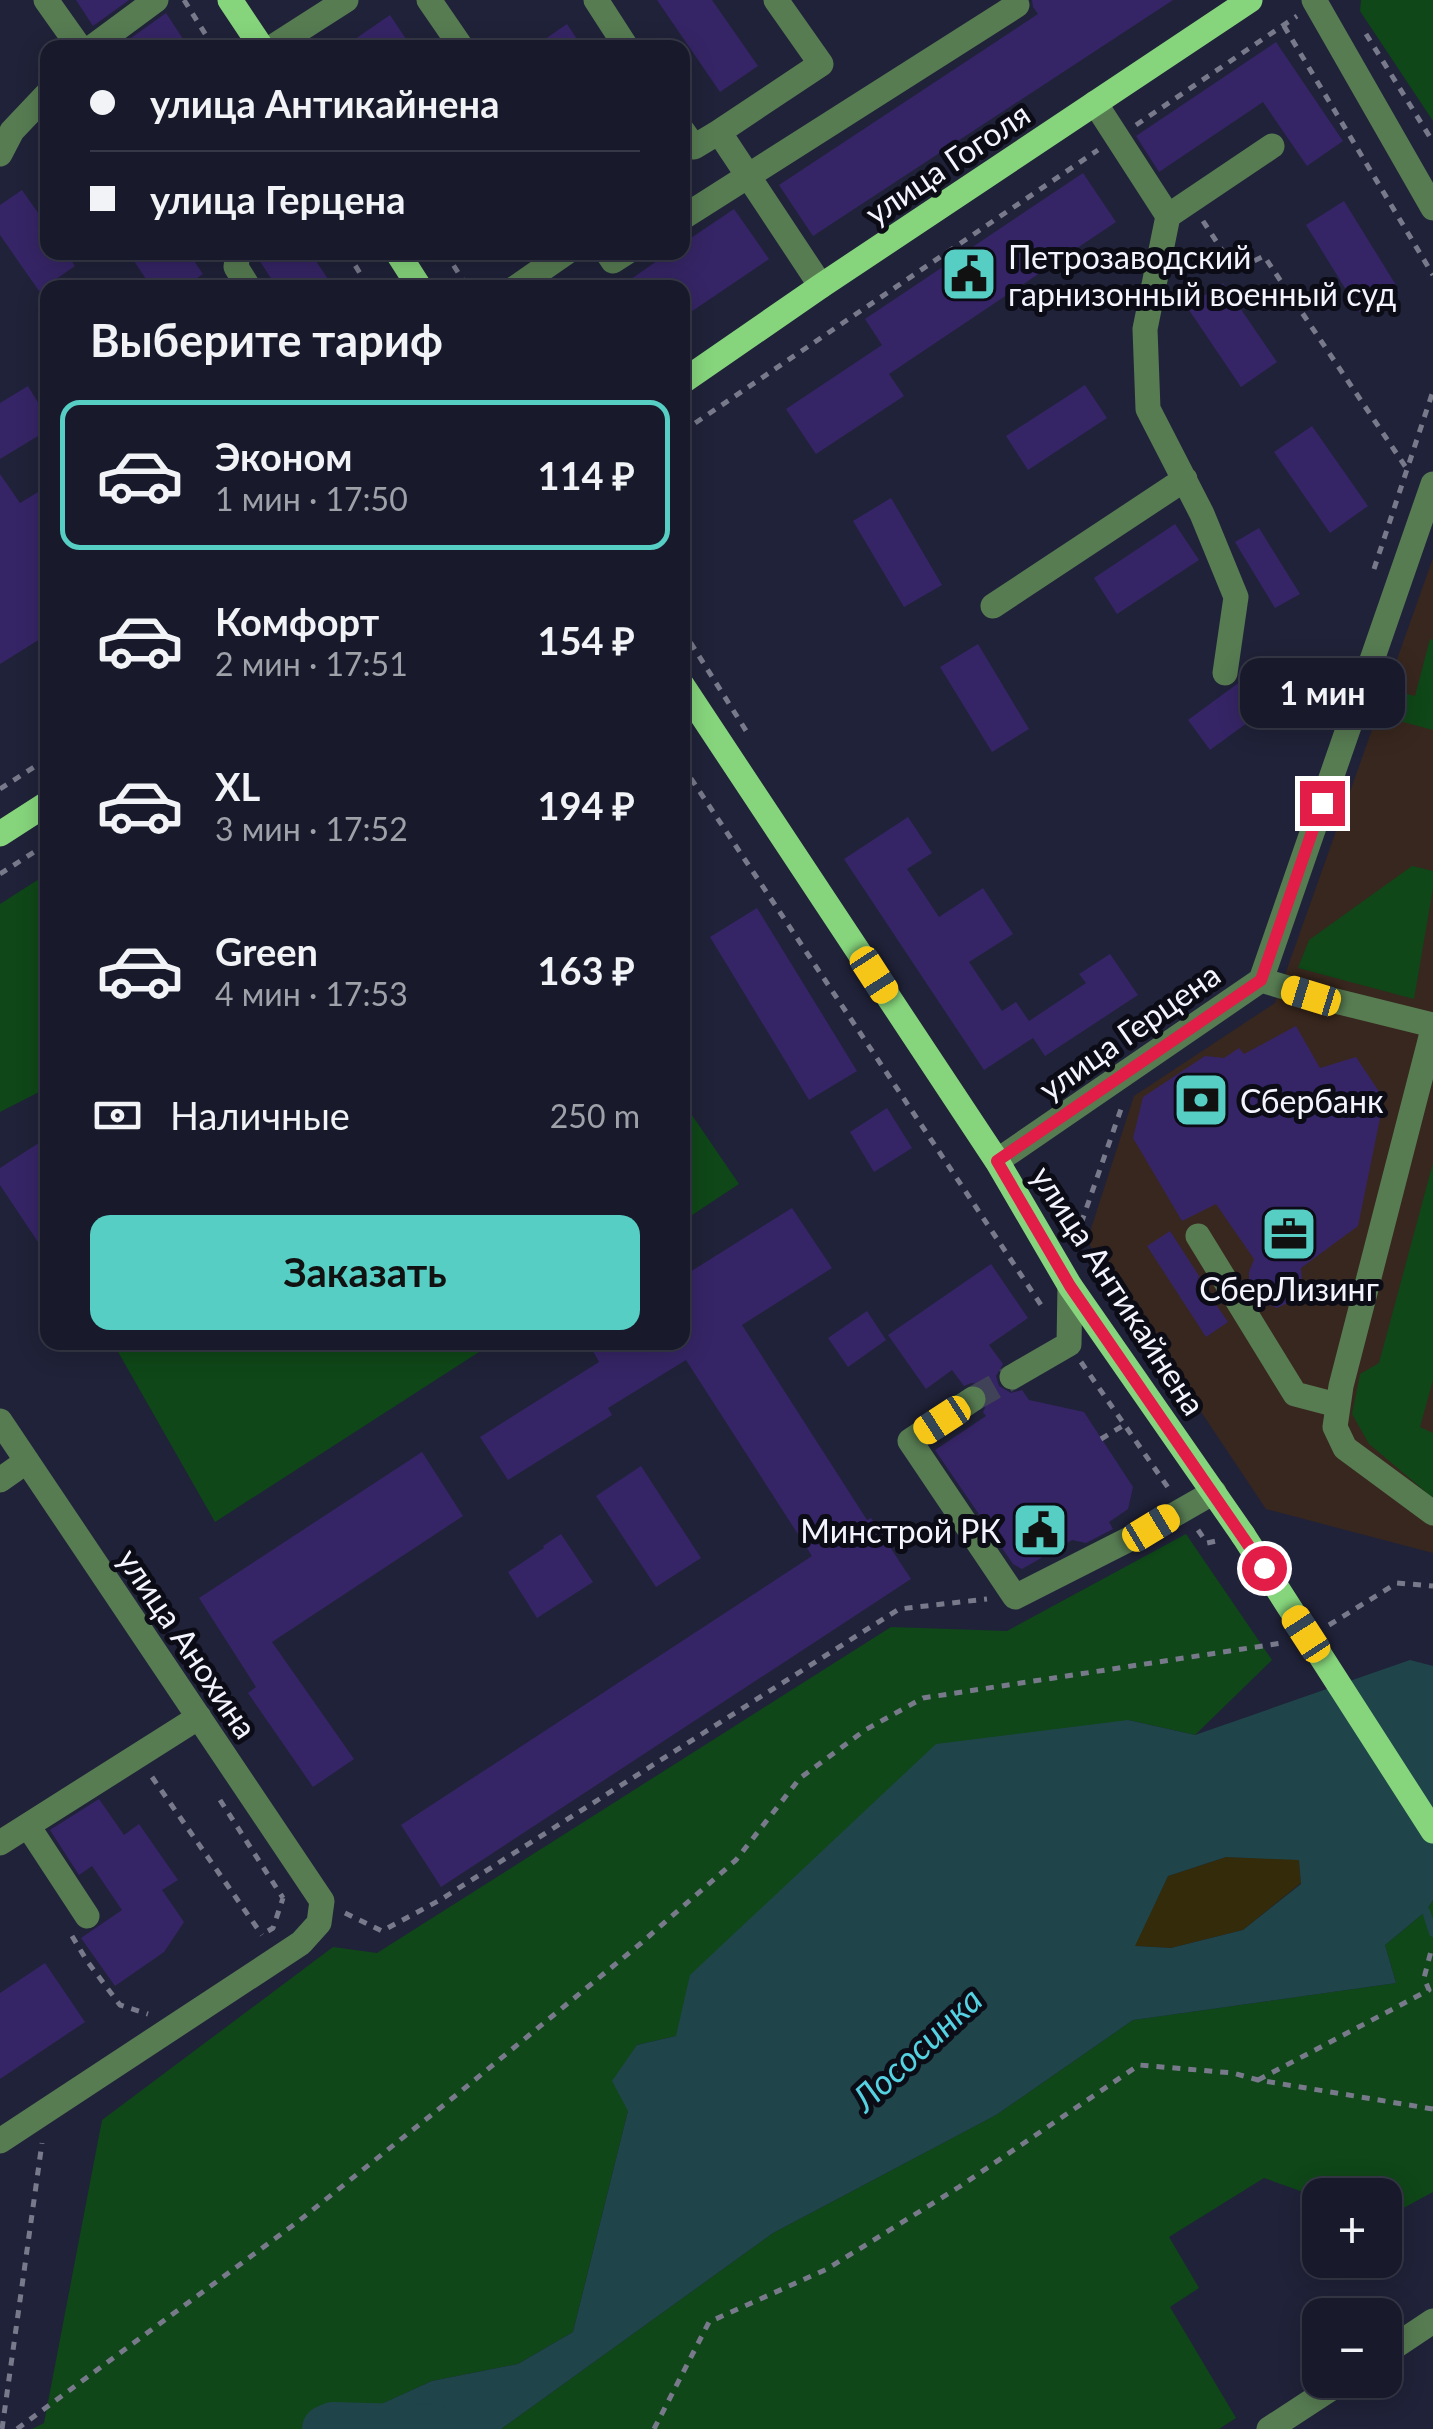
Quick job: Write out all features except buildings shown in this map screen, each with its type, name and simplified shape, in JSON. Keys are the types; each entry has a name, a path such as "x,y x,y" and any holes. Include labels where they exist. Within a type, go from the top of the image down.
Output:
{"main road":[{"path":"230,0 257,40"},
{"name":"улица Гоголя","path":"690,376 1250,0"},
{"name":"улица Антикайнена","path":"690,696 997,1161 1070,1286 1214,1492 1433,1832"},
{"path":"0,834 40,808"}],"street":[{"path":"46,0 74,40"},
{"path":"107,40 156,0"},
{"path":"284,40 346,0"},
{"path":"429,0 456,40"},
{"path":"596,0 623,40"},
{"path":"690,141 694,147 821,64 776,0"},
{"path":"690,213 1017,4 1014,0"},
{"path":"1315,2 1433,208"},
{"path":"0,154 12,131 40,101"},
{"path":"1096,103 1118,137 1179,209"},
{"path":"719,132 821,286"},
{"path":"1225,672 1236,597 1202,514 1148,409 1146,329 1179,209 1272,146"},
{"path":"527,280 555,260"},
{"path":"993,606 1185,480"},
{"name":"улица Герцена","path":"997,1161 1261,980 1433,484"},
{"path":"1261,980 1433,1027 1337,1405 1336,1426 1344,1448 1433,1513"},
{"path":"1198,1236 1296,1394 1337,1405"},
{"path":"1012,1376 1069,1344 1070,1286"},
{"path":"973,1398 910,1440 1015,1596 1214,1492"},
{"name":"улица Анохина","path":"0,1421 322,1900"},
{"path":"0,1480 26,1461"},
{"path":"0,1843 199,1717"},
{"path":"28,1826 87,1916"},
{"path":"0,2142 301,1943 319,1923 322,1900"},
{"path":"1402,2342 1433,2321"},
{"path":"1269,2429 1316,2398"}],"path":[{"path":"184,0 209,40"},
{"path":"690,427 1315,2"},
{"path":"1284,26 1433,275"},
{"path":"1364,32 1433,142"},
{"path":"1179,209 1235,270 1264,256 1407,469"},
{"path":"1369,583 1433,392"},
{"path":"690,641 754,743"},
{"path":"0,790 40,763"},
{"path":"690,777 1069,1344 1207,1543"},
{"path":"0,874 40,848"},
{"path":"1076,1238 1124,1098"},
{"path":"1102,1439 1124,1425"},
{"path":"1321,1630 1397,1583 1433,1586"},
{"path":"138,1757 262,1935 273,1928 283,1898 322,1900 382,1931 440,1900 899,1609 1015,1596"},
{"path":"16,2429 300,2220 640,1944 736,1860 800,1778 864,1730 923,1698 1287,1642"},
{"path":"87,1916 72,1936 86,1960 120,2005 148,2014"},
{"path":"1258,2080 1429,1990 1424,1978 1432,1950"},
{"path":"654,2429 709,2322 828,2269 959,2187 1139,2065 1233,2073 1433,2109"},
{"path":"2,2429 47,2110"}],"shaded area":[{"path":"1433,558 1433,1553 1266,1509 1087,1241 1134,1096 1275,1003"}],"green space":[{"path":"1361,0 1433,0 1433,121 1360,11"},
{"path":"1430,639 1433,730 1392,719 1399,692 1415,696"},
{"path":"1412,866 1433,871 1414,999 1298,968 1309,940"},
{"path":"40,878 40,1092 0,1112 0,904"},
{"path":"690,1112 739,1184 690,1216"},
{"path":"1433,1163 1433,1380 1420,1427 1433,1433 1433,1498 1369,1444 1352,1414 1360,1374 1379,1363"},
{"path":"117,1350 482,1350 215,1522"},
{"path":"1186,1534 1272,1660 1195,1735 1128,1720 676,2036 637,2045 628,2111 573,2332 518,2364 432,2381 334,2429 32,2429 44,2423 102,2120 333,1947 377,1953 891,1627 1007,1631"},
{"path":"1433,1900 1433,2192 1402,2209 1402,2178 1302,2178 1302,2192 1264,2178 1169,2237 1199,2288 1170,2307 1236,2418 1219,2429 501,2429 773,2233 996,2115 1133,2020 1396,1983 1385,1945 1426,1911"}],"sand":[{"path":"1226,1857 1299,1859 1301,1883 1243,1930 1171,1948 1134,1946 1168,1876"}],"water":[{"path":"1410,1660 1433,1666 1433,1900 1426,1911 1385,1945 1396,1983 1133,2020 996,2115 773,2233 501,2429 334,2429 333,2426 432,2381 518,2364 573,2332 628,2111 612,2081 637,2045 676,2036 690,1975 936,1744 1128,1720 1195,1735","holes":["1226,1857 1299,1860 1301,1884 1243,1930 1171,1948 1135,1946 1168,1876"]}],"waterway":[{"path":"1426,1911 1433,1933"},
{"name":"Лососинка","path":"326,2429 436,2429"}],"tunnel":[{"path":"973,1399 1012,1377"}],"place":[{"name":"Петрозаводский гарнизонный военный суд","path":"969,274"},
{"name":"Сбербанк","path":"1201,1100"},
{"name":"СберЛизинг","path":"1289,1234"},
{"name":"Минстрой РК","path":"1040,1530"}],"route":[{"path":"1264,1568 1070,1286 997,1161 1261,980 1322,803"}]}
